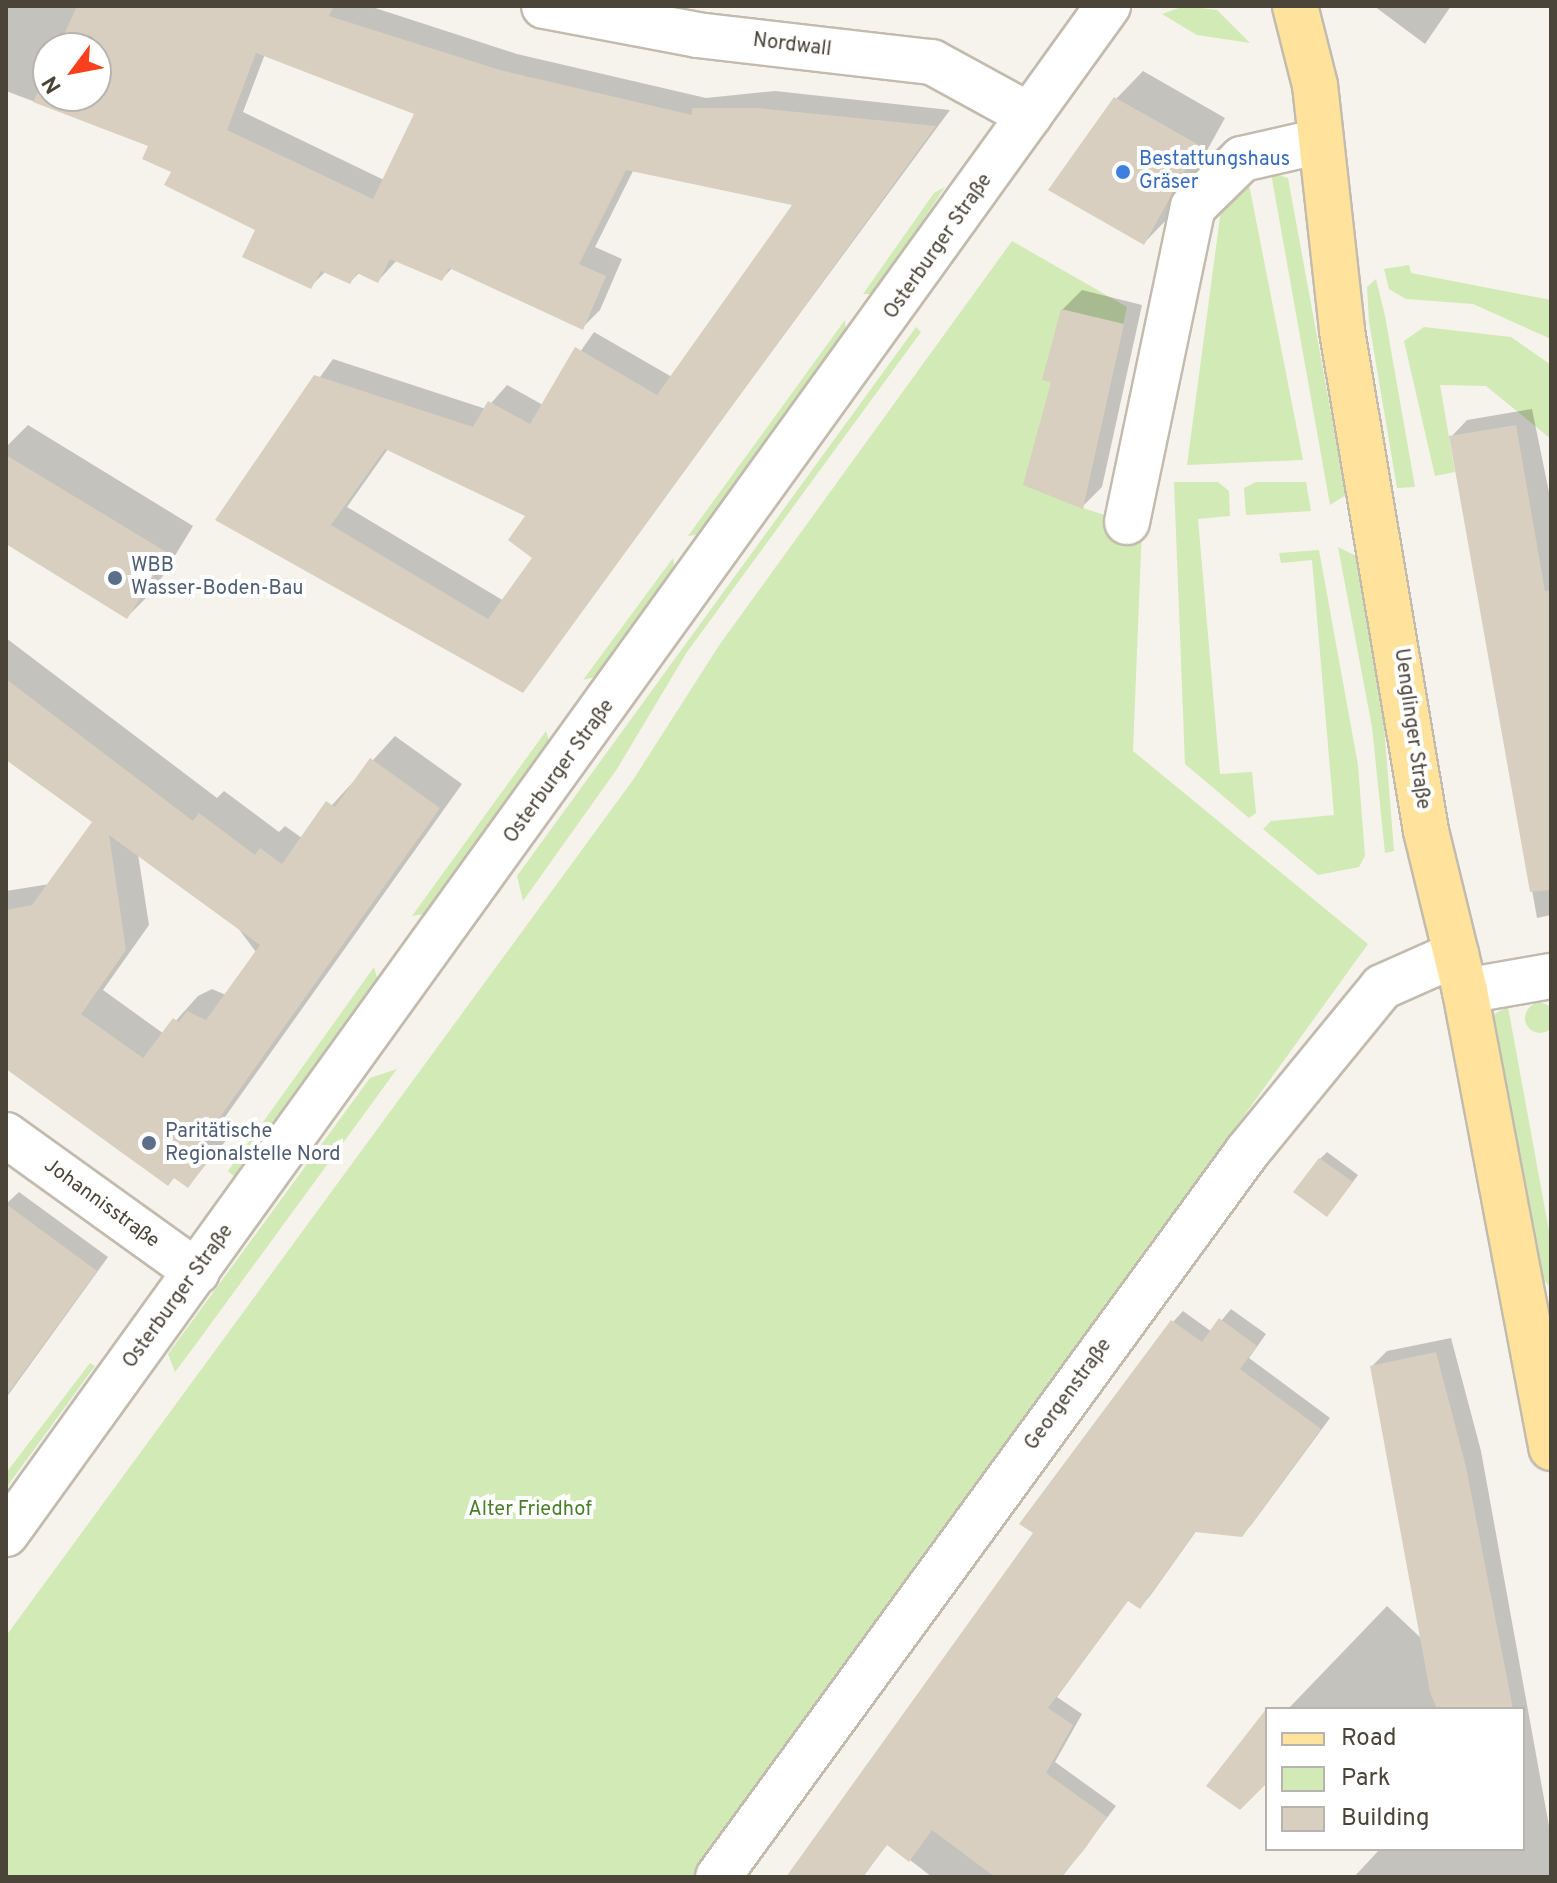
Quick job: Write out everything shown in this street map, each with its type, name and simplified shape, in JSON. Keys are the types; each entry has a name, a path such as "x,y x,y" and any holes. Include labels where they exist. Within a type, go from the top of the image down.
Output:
{"main road":[{"name":"Uenglinger Straße","path":"1295,6 1321,141 1342,331 1426,831 1461,972 1551,1448"}],"street":[{"name":"Nordwall","path":"544,6 697,35 932,62 1029,115"},
{"name":"Osterburger Straße","path":"6,1534 1108,6"},
{"path":"1127,522 1193,207 1242,159 1321,141"},
{"name":"Georgenstraße","path":"718,1877 1247,1152 1382,987 1461,972 1551,976"},
{"name":"Johannisstraße","path":"6,1135 197,1272"}],"green space":[{"path":"1184,6 1217,10 1250,43 1197,35 1162,14"},
{"path":"1271,173 1288,178 1346,495 1330,505"},
{"path":"1248,179 1303,460 1187,465 1222,202"},
{"path":"945,187 874,294 863,294 934,193"},
{"name":"Alter Friedhof","path":"1012,241 1127,307 1083,508 1142,527 1133,751 1368,944 694,1877 6,1877 6,1636 633,780 720,644"},
{"path":"1409,265 1411,273 1551,300 1551,339 1473,304 1406,299 1389,289 1384,269"},
{"path":"1376,279 1415,487 1397,488 1369,322 1367,287"},
{"path":"845,320 846,332 702,534 688,536"},
{"path":"916,327 921,332 687,652 617,769 523,901 517,876"},
{"path":"1424,327 1511,337 1551,365 1551,439 1486,386 1440,385 1455,472 1435,476 1404,341"},
{"path":"1174,482 1218,482 1229,491 1230,516 1198,519 1220,774 1252,772 1256,813 1249,818 1185,764"},
{"path":"1256,482 1306,482 1311,511 1246,515 1244,488"},
{"path":"1338,547 1356,556 1380,675 1394,851 1385,853 1372,727"},
{"path":"1319,550 1358,765 1365,856 1359,867 1318,875 1263,829 1271,821 1334,815 1312,560 1281,563 1279,553"},
{"path":"673,558 675,571 599,676 583,680"},
{"path":"546,731 550,744 426,914 412,916"},
{"path":"374,967 378,981 235,1177 228,1171"},
{"path":"1540,1003 1550,1008 1555,1018 1550,1028 1540,1033 1530,1028 1525,1018 1530,1008"},
{"path":"1508,1007 1551,1242 1551,1288 1542,1278 1494,1014"},
{"path":"397,1069 175,1372 168,1354 370,1078"},
{"path":"90,1363 95,1366 6,1488 6,1473"}],"building":[{"path":"77,6 334,6 329,16 500,70 692,115 692,108 756,108 936,126 523,693 215,520 314,375 473,427 488,401 530,424 575,347 657,395 792,205 626,170 579,264 606,276 583,330 449,268 442,281 390,259 378,283 357,273 350,284 321,271 311,289 242,257 255,230 164,185 171,172 142,159 148,146 59,112 112,112 112,32 65,32","holes":["256,53 414,114 373,199 227,130","385,449 525,516 508,540 532,558 488,619 331,525"]},
{"name":"Bestattungshaus Gräser","path":"1114,97 1199,145 1144,245 1048,190"},
{"path":"1061,309 1124,324 1083,509 1023,485 1051,382 1042,380"},
{"path":"1516,425 1545,591 1551,590 1551,890 1530,892 1449,436"},
{"path":"6,455 168,553 127,619 6,544"},
{"path":"6,679 193,821 199,813 255,855 260,848 282,864 326,801 335,807 370,758 440,808 203,1141 216,1150 188,1188 174,1178 168,1186 6,1069 6,910 32,905 92,822 6,760","holes":["109,835 260,945 206,1020 187,1011 179,1022 173,1018 143,1058 81,1014 126,950"]},
{"path":"1319,1158 1353,1182 1327,1217 1293,1192"},
{"path":"6,1204 97,1271 6,1396"},
{"path":"1219,1318 1257,1346 1240,1369 1321,1429 1242,1537 1195,1532 1140,1609 1128,1601 1048,1708 1073,1725 1046,1773 1107,1817 1084,1850 1061,1877 995,1877 932,1830 909,1862 887,1845 862,1877 786,1877 1033,1533 1019,1524 1171,1320 1202,1342"},
{"path":"1436,1352 1466,1467 1513,1707 1436,1707 1430,1692 1370,1366"},
{"path":"1265,1711 1265,1785 1240,1810 1206,1786"}],"place":[{"name":"Bestattungshaus Gräser","path":"1123,172"},
{"name":"WBB Wasser-Boden-Bau","path":"115,578"},
{"name":"Paritätische Regionalstelle Nord","path":"149,1143"}]}
